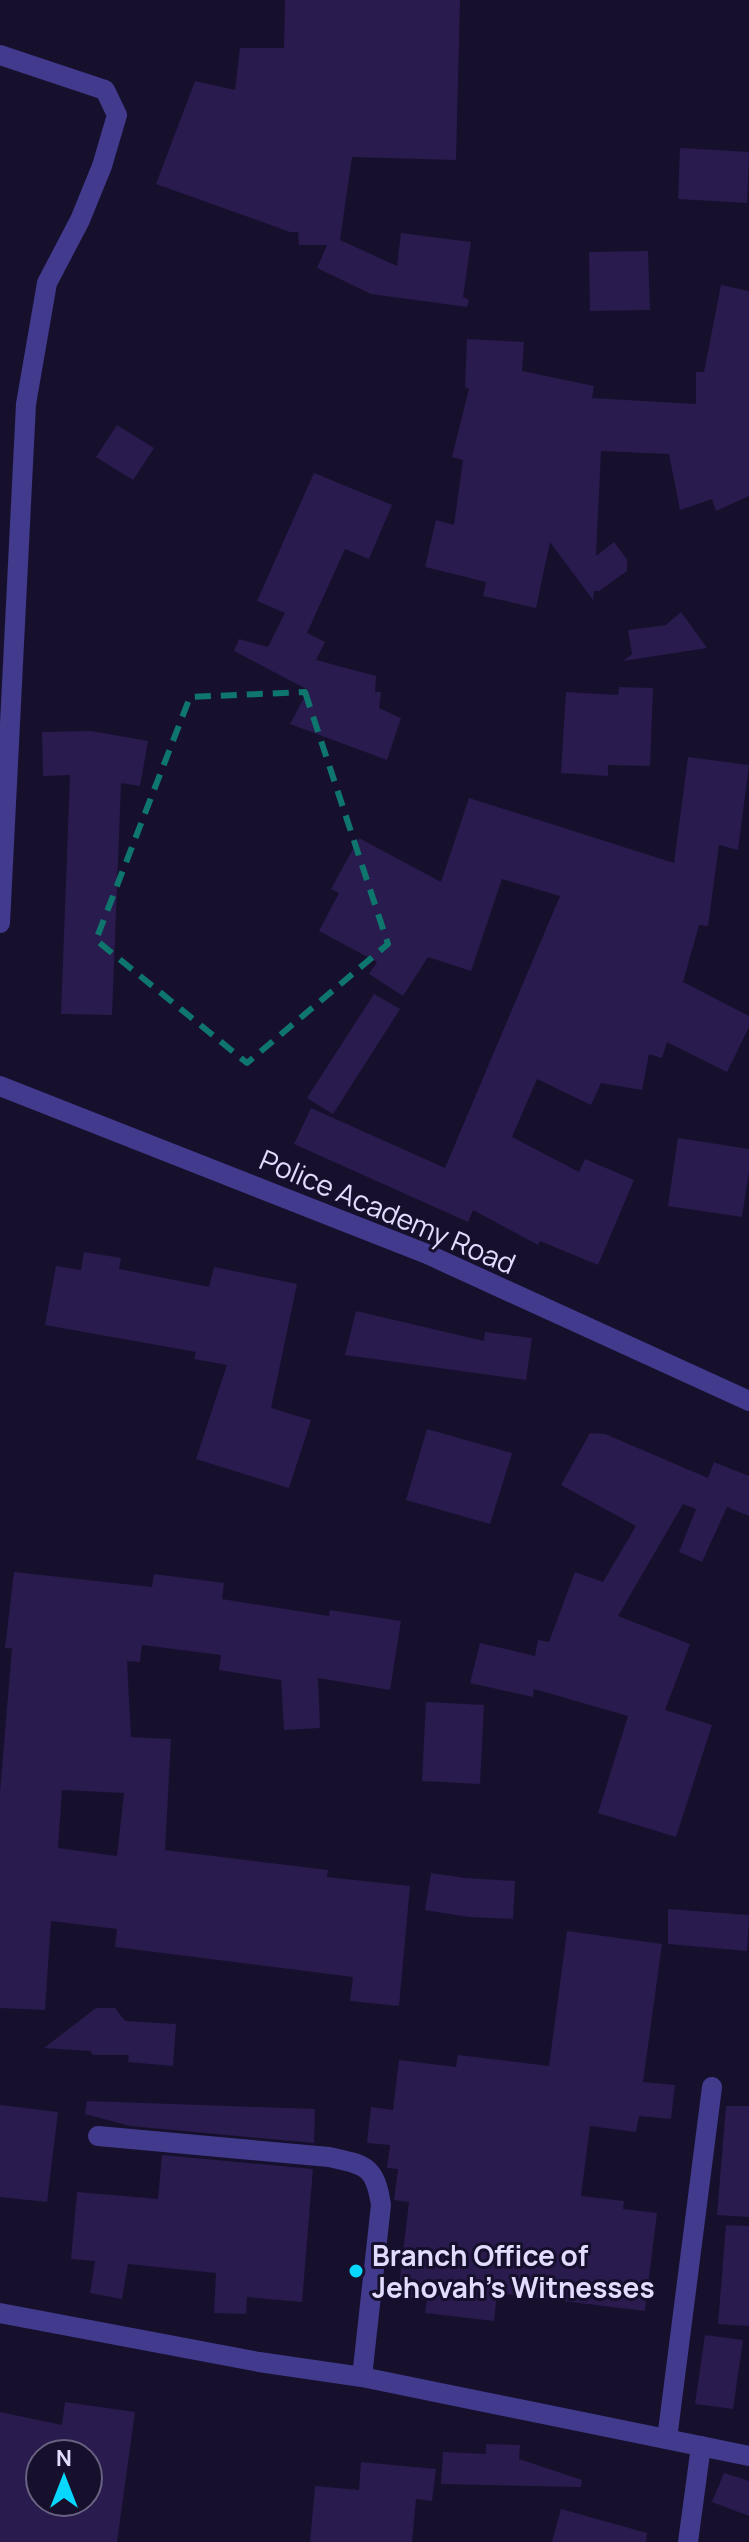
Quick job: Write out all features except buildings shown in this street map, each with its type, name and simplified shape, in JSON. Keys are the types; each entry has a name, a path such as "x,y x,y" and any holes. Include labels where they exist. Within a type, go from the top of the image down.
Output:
{"street":[{"path":"0,55 105,90 117,115 102,166 85,207 47,283 26,404 0,923"},
{"name":"Police Academy Road","path":"0,1086 427,1254 749,1401"},
{"path":"667,2439 712,2087"},
{"path":"98,2136 329,2157 363,2165 378,2183 381,2205 362,2377"},
{"path":"0,2313 259,2362 362,2377 749,2456"},
{"path":"688,2542 701,2446"}],"highlighted area":[{"path":"305,692 388,944 247,1063 96,940 190,697"}],"place":[{"name":"Branch Office of Jehovah's Witnesses","path":"356,2271"}]}
